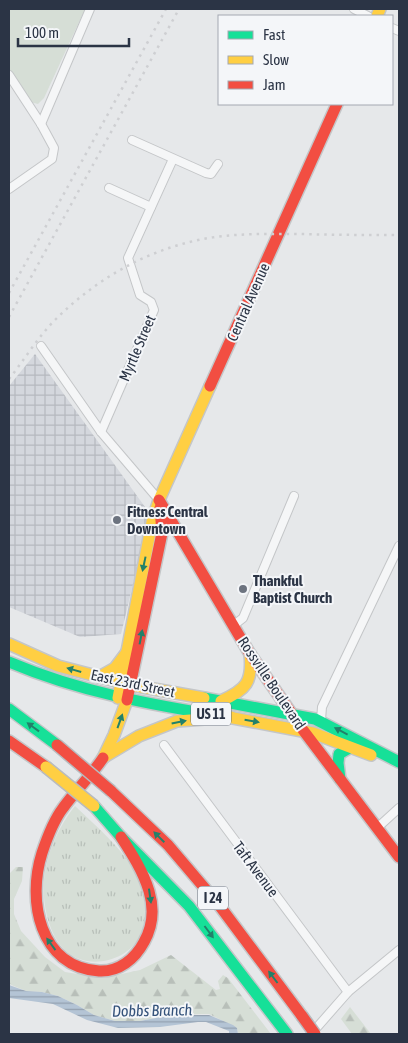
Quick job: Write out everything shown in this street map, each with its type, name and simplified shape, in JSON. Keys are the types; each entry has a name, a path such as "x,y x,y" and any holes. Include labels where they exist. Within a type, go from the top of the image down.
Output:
{"main road":[{"name":"Central Avenue","path":"126,684 127,652 152,522 159,500 337,105"},
{"name":"Central Avenue","path":"104,757 120,723 122,699 162,533 159,500"},
{"name":"Rossville Boulevard","path":"159,500 250,654 304,731 399,857"},
{"name":"East 23rd Street","path":"9,644 58,666 126,684 321,720 399,762"},
{"path":"99,677 115,668 127,652"},
{"path":"221,701 244,690 250,677 252,665 250,654"},
{"name":"East 23rd Street","path":"9,662 57,681 122,699 304,731 399,766"},
{"name":"I 24","path":"9,709 57,745 111,791 168,846 219,905 315,1034"},
{"path":"121,837 140,866 150,889 152,914 143,945 132,958 115,969 95,971 72,965 59,955 46,937 38,917 34,896 36,876 42,852 61,811 104,757 139,736 177,721 230,718"},
{"name":"I 24","path":"9,741 46,767 94,806 121,837 189,906 286,1033"},
{"path":"340,779 339,754 351,747"}],"street":[{"path":"41,124 90,9"},
{"path":"354,9 366,15"},
{"path":"9,75 41,124 54,148 52,159 9,189"},
{"path":"132,140 211,174 218,164"},
{"name":"Myrtle Street","path":"101,432 154,310 151,302 140,295 128,258 173,159"},
{"path":"109,188 152,207"},
{"path":"40,346 101,432 159,500"},
{"path":"234,625 243,618 294,496"},
{"path":"321,720 322,707 399,546"},
{"name":"Taft Avenue","path":"164,746 348,992"},
{"path":"376,828 399,808"},
{"path":"311,1034 348,992 399,950"}],"shaded area":[{"path":"35,354 150,514 121,634 80,637 9,607 9,386"}],"green space":[{"path":"9,9 85,9 44,98 38,104 30,102 9,71"},
{"path":"75,806 108,838 130,864 137,876 143,895 145,916 140,936 127,951 109,960 89,961 71,955 59,944 51,929 47,914 44,886 47,861 61,826"},
{"path":"16,867 23,867 22,881 14,899 14,914 21,931 45,957 65,972 103,978 140,970 171,955 216,990 220,989 218,981 223,975 228,978 271,1034 238,1034 237,1028 209,1014 172,1015 140,1021 115,1021 94,1015 58,996 26,991 9,984 9,874"},
{"path":"350,1007 371,1034 352,1034 341,1019"}],"water":[{"path":"9,985 26,991 58,996 94,1015 115,1021 140,1021 172,1015 209,1015 233,1025 237,1028 238,1034 229,1034 229,1031 206,1022 160,1027 118,1028 87,1020 53,1004 9,998"}],"railway":[{"path":"9,293 166,9"},
{"path":"9,317 179,9"},
{"path":"9,379 45,331 73,303 107,278 162,250 203,239 239,235 399,235"}],"traffic: fast":[{"path":"9,662 62,682 89,689 172,708 228,717"},
{"path":"204,698 315,719 399,762"},
{"path":"9,709 57,745"},
{"path":"340,779 339,754 351,747"},
{"path":"94,806 121,837 189,906 287,1034"}],"traffic: slow":[{"path":"377,15 380,9"},
{"path":"118,698 152,522 159,500 210,386"},
{"path":"9,644 58,666 131,685 204,698"},
{"path":"99,677 115,668 127,652"},
{"path":"221,701 237,693 246,684 250,672 250,654"},
{"path":"103,758 127,700"},
{"path":"228,717 313,733 371,755"},
{"path":"104,757 139,736 177,721 231,717"},
{"path":"46,767 94,806"}],"traffic: jam":[{"path":"210,386 337,105"},
{"path":"159,500 250,654 291,713"},
{"path":"127,700 162,533 160,508"},
{"path":"303,730 399,857"},
{"path":"9,741 46,767"},
{"path":"57,745 111,791"},
{"path":"103,758 56,818 44,847 38,871 36,891 42,928 51,944 63,957 79,967 99,971 120,967 136,954 149,930 152,904 147,884 121,837"},
{"path":"111,791 168,845 219,905 302,1016"},
{"path":"302,1016 315,1034"}],"place":[{"name":"Fitness Central Downtown","path":"117,520"},
{"name":"Thankful Baptist Church","path":"243,589"}],"water label":[{"name":"Dobbs Branch","path":"152,1010"}]}
